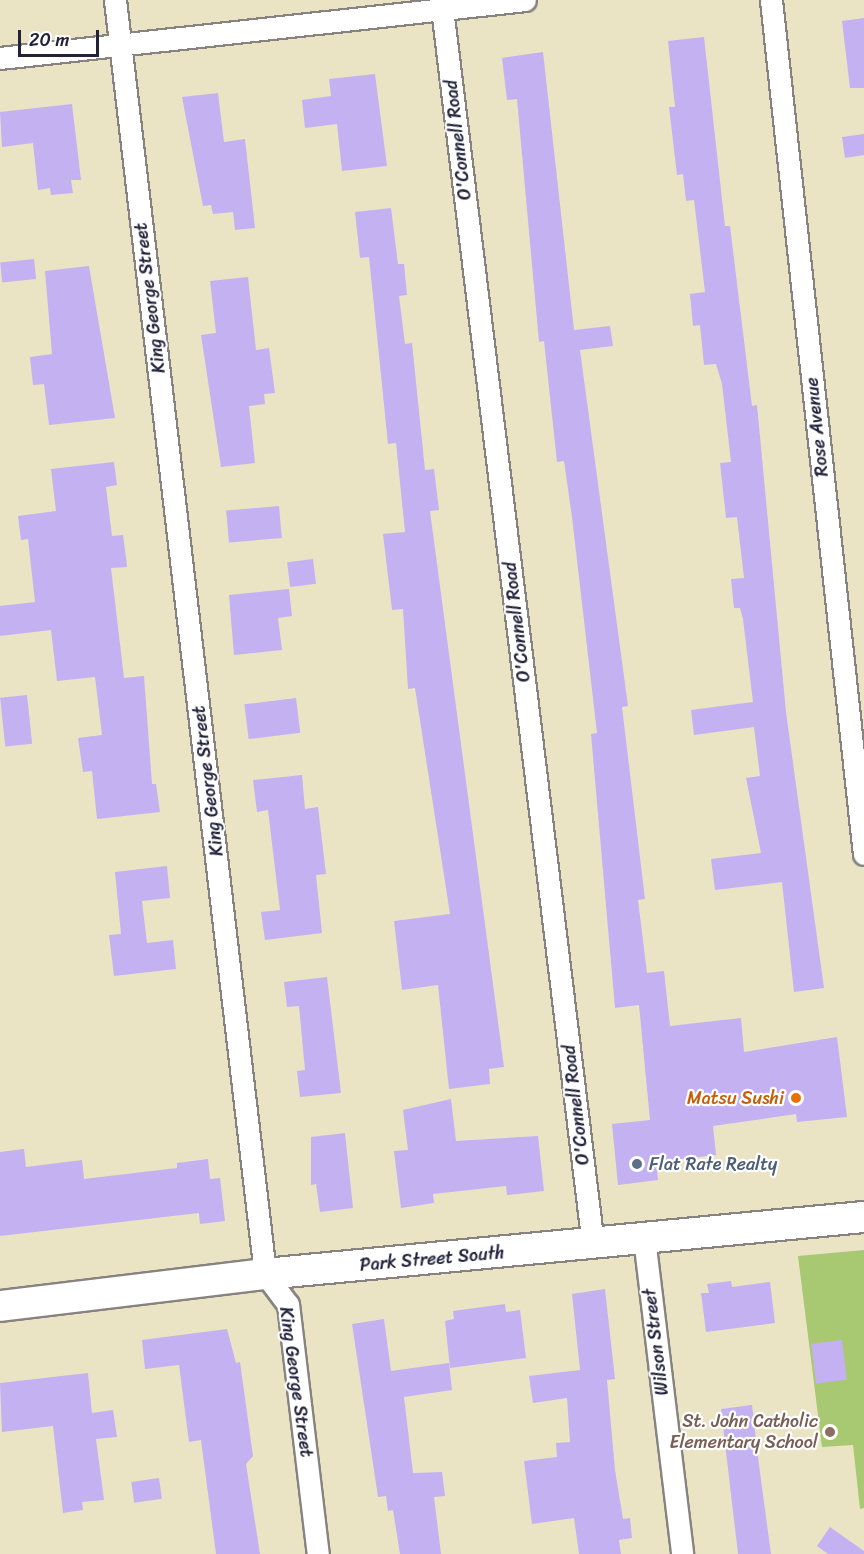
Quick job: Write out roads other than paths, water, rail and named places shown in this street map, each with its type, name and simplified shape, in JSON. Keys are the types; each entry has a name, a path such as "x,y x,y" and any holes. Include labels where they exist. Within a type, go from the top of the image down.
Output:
{"street":[{"name":"King George Street","path":"115,0 265,1274 288,1304 318,1554"},
{"path":"0,58 442,5 525,0"},
{"name":"Rose Avenue","path":"771,0 864,854"},
{"name":"O'Connell Road","path":"442,5 593,1245"},
{"name":"Park Street South","path":"0,1306 265,1274 593,1245 864,1216"},
{"name":"Wilson Street","path":"644,1238 681,1554"}],"place":[{"name":"Matsu Sushi","path":"796,1098"},
{"name":"Flat Rate Realty","path":"637,1164"},
{"name":"St. John Catholic Elementary School","path":"830,1432"}]}
